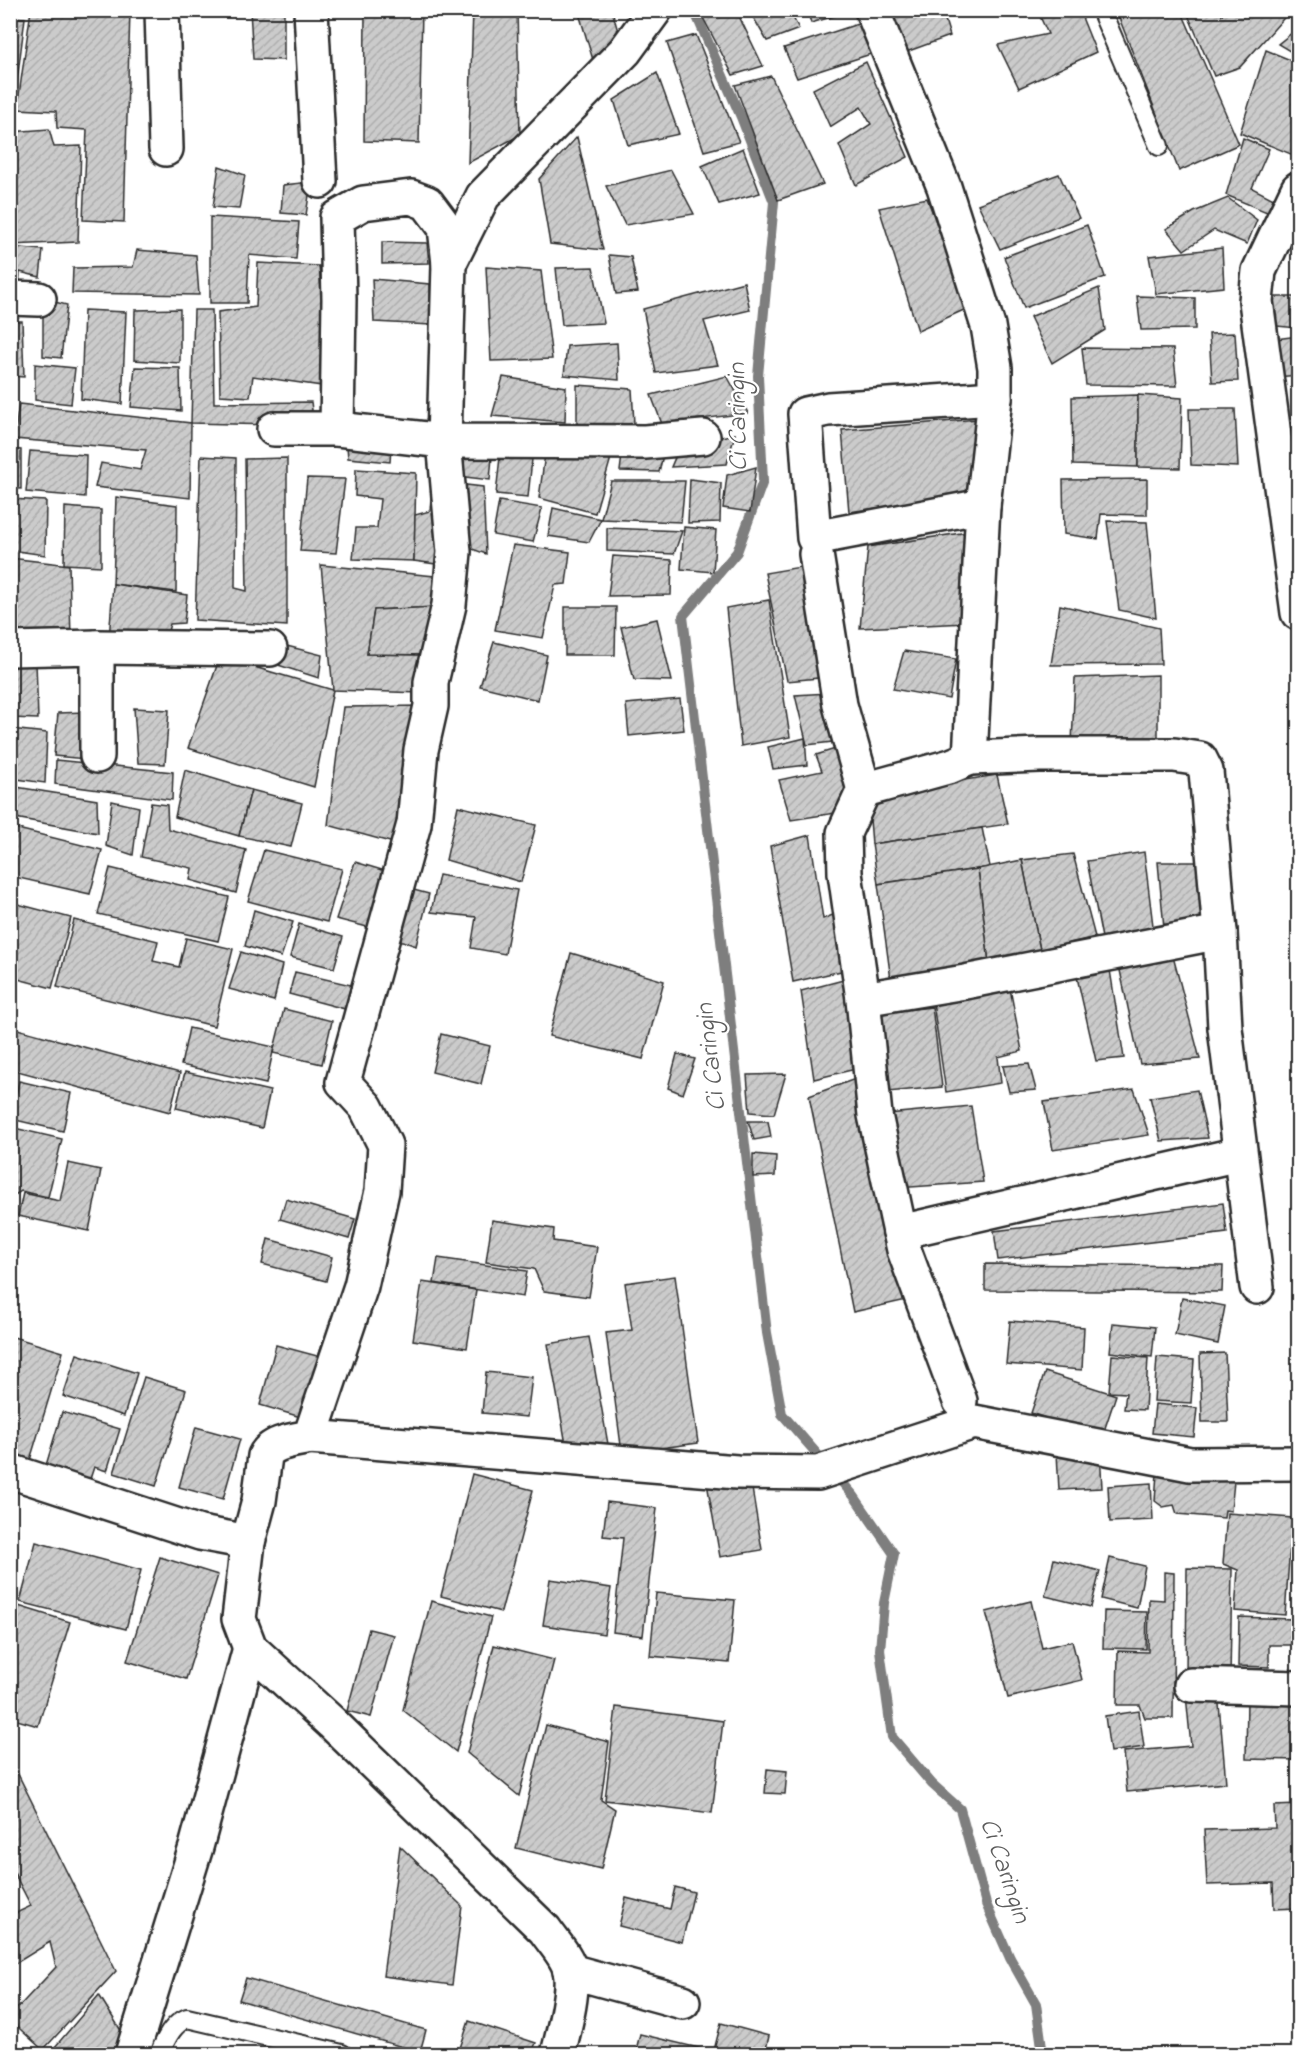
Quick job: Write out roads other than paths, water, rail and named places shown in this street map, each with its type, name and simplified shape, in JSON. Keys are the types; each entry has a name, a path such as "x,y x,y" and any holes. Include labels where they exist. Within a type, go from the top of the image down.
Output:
{"street":[{"path":"162,10 166,149"},
{"path":"311,10 320,181"},
{"path":"449,264 483,196 625,51 655,10"},
{"path":"872,10 944,187 988,327 996,368 995,398 983,506 970,758"},
{"path":"1299,189 1259,271 1256,301 1299,613"},
{"path":"310,1437 361,1286 382,1191 385,1145 366,1107 343,1082 414,824 421,750 431,706 431,682 449,605 454,552 444,441 449,264 445,227 427,203 411,197 363,203 337,218 339,299 337,429"},
{"path":"983,506 814,538 804,414 828,409 995,398"},
{"path":"274,429 337,429 444,441 645,442 704,437"},
{"path":"816,554 840,705 864,790 844,833 845,873 863,999 875,1115 904,1250 960,1401"},
{"path":"96,647 97,756"},
{"path":"10,649 96,647 270,649"},
{"path":"864,790 951,766 970,758 1040,755 1174,755 1200,759 1206,771 1220,932 1224,1028 1257,1287"},
{"path":"863,999 965,982 1220,932"},
{"path":"900,1232 968,1214 1239,1154"},
{"path":"558,2055 571,1983 570,1971 566,1960 545,1930 332,1723 250,1648 239,1619 248,1542 259,1501 267,1451 281,1444 310,1437 737,1472 832,1468 974,1422 1190,1464 1299,1463"},
{"path":"10,1472 200,1533 248,1542"},
{"path":"132,2055 196,1847 250,1648"},
{"path":"1191,1685 1299,1688"},
{"path":"570,1971 683,2001"}],"lane":[{"path":"1101,10 1159,146"},
{"path":"159,2055 171,2031 178,2022 187,2018 342,2055"}],"waterway":[{"name":"Ci Caringin","path":"694,10 741,117 774,202 758,376 763,481 737,552 683,616 767,1333 782,1414 854,1496 894,1554 884,1603 880,1650 892,1737 932,1784 960,1809 986,1904 1010,1958 1036,2004 1043,2054"}]}
